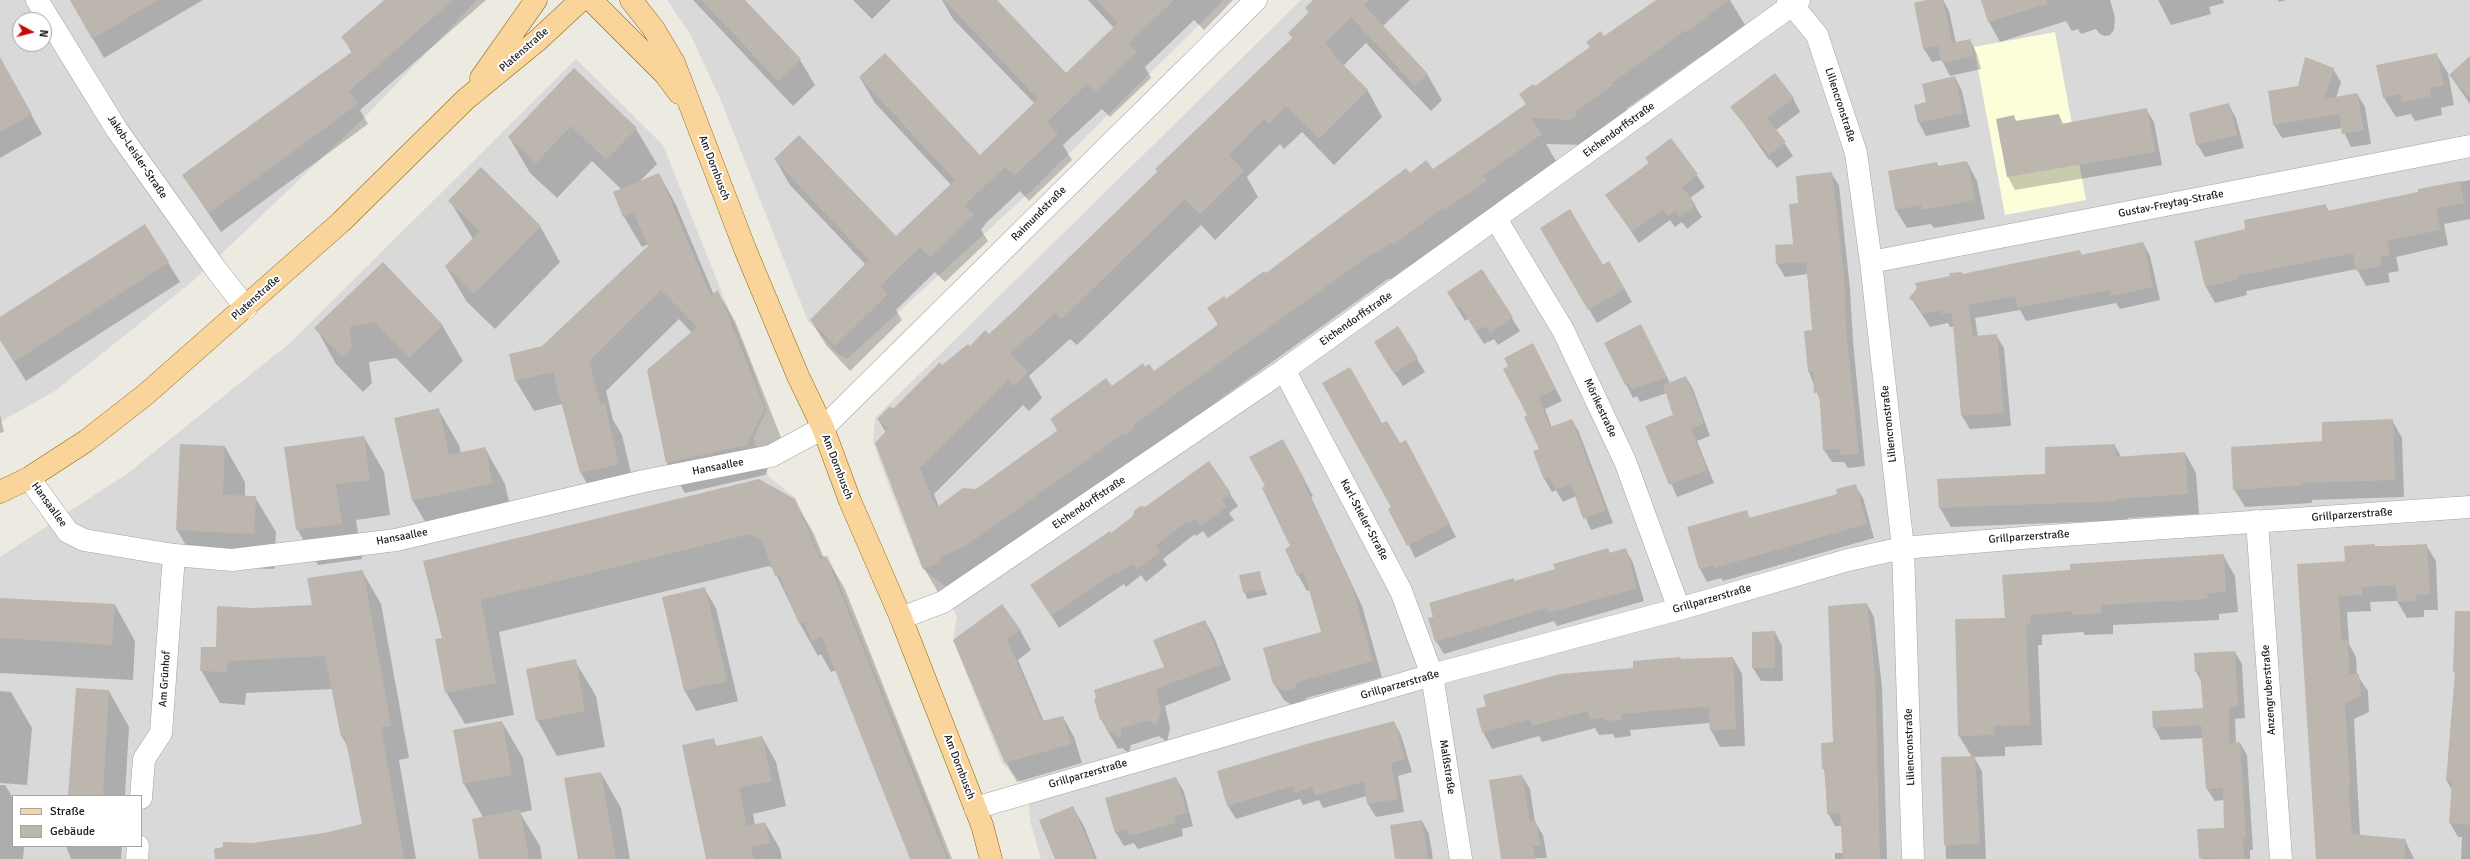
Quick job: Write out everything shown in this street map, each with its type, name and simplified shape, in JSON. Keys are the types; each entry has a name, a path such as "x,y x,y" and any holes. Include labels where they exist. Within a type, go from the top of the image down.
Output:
{"main road":[{"name":"Platenstraße","path":"466,98 536,0"},
{"name":"Platenstraße","path":"29,478 86,441 145,395 246,308 341,222 466,98 538,40 581,0"},
{"name":"Am Dornbusch","path":"591,0 665,74 692,110"},
{"name":"Am Dornbusch","path":"631,0 667,49 748,256 798,376 823,428 850,501 901,618 978,816 991,859"},
{"name":"Hansaallee","path":"0,492 29,478"},
{"name":"Am Dornbusch","path":"978,816 1000,859"}],"street":[{"name":"Jakob-Leisler-Straße","path":"37,0 117,130 215,268 246,308"},
{"name":"Raimundstraße","path":"823,428 1256,0"},
{"name":"Eichendorffstraße","path":"901,618 943,602 1284,370 1496,219 1793,1"},
{"name":"Liliencronstraße","path":"1793,1 1817,35 1856,153 1871,262 1903,548 1913,859"},
{"name":"Gustav-Freytag-Straße","path":"1871,262 2470,146"},
{"name":"Mörikestraße","path":"1496,219 1570,344 1625,462 1679,609"},
{"name":"Karl-Stieler-Straße","path":"1284,370 1401,591 1432,675"},
{"name":"Hansaallee","path":"29,478 68,532 80,538 174,555 232,560 396,540 644,481 771,456 786,450 823,428"},
{"name":"Grillparzerstraße","path":"978,816 1432,675 1679,609 1848,560 1903,548 2257,521 2470,507"},
{"name":"Anzengruberstraße","path":"2257,521 2281,859"},
{"name":"Am Grünhof","path":"141,795 144,759 161,734 174,555"},
{"name":"Malßstraße","path":"1432,675 1461,859"},
{"path":"137,859 138,847"}],"shaded area":[{"path":"0,0 477,0 366,116 193,281 55,391 0,422"},
{"path":"667,0 1224,0 1030,192 847,359 837,353 808,321 719,96 690,34"},
{"path":"1301,0 2470,0 2470,859 1041,859 1030,821 1029,803 1021,782 1002,763 953,640 957,617 945,586 922,569 893,497 873,443 875,418"},
{"path":"2055,32 2086,200 2005,215 1974,47"},
{"path":"576,59 663,145 750,363 767,410 753,438 769,477 796,498 821,557 828,555 932,813 949,859 0,859 0,557 128,473 291,342"}],"building":[{"path":"70,0 158,0 92,39"},
{"path":"384,0 453,0 349,91 358,104 209,213 182,175 353,51 341,37"},
{"path":"701,0 745,0 801,59 778,81"},
{"path":"944,0 997,0 1066,73 1118,23 1097,0 1174,0 1129,43 1137,52 1095,92 1087,84 1047,122 1058,134 1014,176 1005,167 972,198 965,206 974,215 930,257 920,247 880,286 888,294 835,346 810,320 869,260 774,159 799,135 896,236 955,180 859,77 885,53 980,155 1038,99"},
{"path":"1313,0 1369,0 1364,5 1428,74 1415,86 1351,17 1325,43 1333,51 1332,53 1368,90 1319,139 1286,106 1269,124 1264,119 1229,155 1244,171 1200,214 1185,199 1061,320 1055,313 1010,354 1028,372 1014,386 1008,380 920,468 936,508 963,488 976,489 1058,430 1050,419 1106,378 1112,386 1143,363 1145,367 1149,364 1154,371 1168,361 1219,324 1207,308 1224,296 1226,299 1264,271 1266,273 1406,168 1410,173 1426,160 1433,169 1475,140 1526,104 1519,94 1533,84 1535,86 1590,47 1586,42 1601,31 1604,36 1656,0 1729,0 1687,32 1686,30 1612,83 1613,85 1576,111 1576,116 1570,120 1531,118 1542,134 1483,176 1487,181 1444,210 1443,208 1393,245 1391,243 1376,253 1373,253 1134,425 1133,430 1127,434 1123,434 964,547 940,557 941,562 923,569 875,443 888,429 877,419 890,406 893,409 940,362 942,365 968,344 970,346 985,330 989,334 1015,310 1158,171 1155,169 1293,37 1288,33 1309,12 1305,8"},
{"path":"1926,0 1943,0 1952,43 1923,49 1914,3"},
{"path":"1981,0 2046,0 2047,4 1988,22"},
{"path":"1970,39 1974,56 1942,63 1938,46"},
{"path":"2437,53 2444,86 2430,88 2431,96 2402,102 2401,94 2383,98 2376,65"},
{"path":"2470,56 2470,98 2449,75"},
{"path":"0,57 32,114 0,132"},
{"path":"2305,57 2334,68 2324,99 2357,93 2364,130 2342,134 2339,114 2273,125 2268,91 2298,86"},
{"path":"574,68 637,128 606,160 571,126 536,163 508,137"},
{"path":"1775,73 1794,98 1767,118 1786,142 1769,155 1730,107"},
{"path":"1955,76 1963,113 1918,123 1914,105 1926,102 1922,84"},
{"path":"2229,103 2237,135 2196,145 2189,113"},
{"path":"2147,108 2155,152 2007,177 1996,119 2014,115 2015,121 2059,114 2061,124"},
{"path":"1671,138 1698,174 1682,187 1696,205 1679,217 1675,211 1668,216 1663,209 1632,232 1605,195 1649,163 1645,158"},
{"path":"1967,161 1975,200 1922,210 1921,205 1895,210 1888,171 1937,162 1938,166"},
{"path":"481,167 541,226 474,294 445,266 480,231 448,201"},
{"path":"1832,172 1844,276 1846,328 1859,454 1840,455 1839,449 1823,450 1819,392 1814,393 1813,372 1808,372 1804,331 1812,330 1806,262 1776,264 1775,245 1793,244 1789,204 1798,203 1796,176"},
{"path":"659,173 711,296 718,290 765,409 747,445 666,463 647,370 697,327 661,290 589,361 600,405 605,404 619,464 580,473 553,372 515,381 509,354 542,346 648,246 634,213 623,217 613,192"},
{"path":"2460,181 2464,203 2436,208 2440,230 2387,241 2390,255 2380,257 2381,266 2356,271 2353,253 2238,276 2239,279 2205,287 2194,241 2245,229 2244,220 2326,204 2327,211 2418,192 2418,189"},
{"path":"1570,209 1603,265 1609,261 1625,289 1588,310 1540,228"},
{"path":"145,224 169,262 14,362 0,340 0,317"},
{"path":"2143,242 2153,287 2111,296 2110,290 2017,308 2015,296 1968,305 1973,336 1997,334 2004,413 1961,416 1952,313 1942,314 1941,310 1922,314 1920,307 1909,298 1917,288 1915,283 1950,276 1949,273 1962,272 1962,274 2080,250 2081,255"},
{"path":"383,262 443,325 409,358 374,322 349,327 352,347 342,357 314,328"},
{"path":"1482,269 1513,317 1490,333 1485,326 1476,332 1460,306 1457,308 1447,292"},
{"path":"1641,324 1667,377 1632,389 1629,383 1625,385 1604,343"},
{"path":"1398,326 1418,358 1394,374 1374,342"},
{"path":"1533,343 1556,389 1539,397 1550,427 1572,419 1606,510 1583,519 1571,484 1555,490 1550,478 1544,480 1533,451 1539,449 1524,417 1527,415 1503,369 1508,366 1504,358"},
{"path":"1350,367 1382,423 1387,421 1400,443 1406,440 1450,524 1407,546 1388,509 1391,507 1322,383"},
{"path":"1686,376 1704,423 1691,429 1707,470 1669,485 1645,426 1673,415 1663,385"},
{"path":"439,408 449,455 485,447 493,483 412,501 394,418"},
{"path":"2393,419 2395,480 2302,483 2303,485 2233,490 2231,447 2322,441 2322,422"},
{"path":"364,436 370,480 336,484 342,524 296,530 284,447"},
{"path":"1283,439 1305,480 1303,481 1353,589 1373,661 1298,682 1295,688 1284,691 1273,684 1263,648 1321,632 1304,572 1297,576 1285,549 1290,546 1262,488 1265,486 1249,457"},
{"path":"180,444 225,446 223,495 256,496 254,534 176,530"},
{"path":"2115,444 2116,457 2185,452 2188,494 2117,499 2117,501 1939,508 1937,479 2045,474 2045,447"},
{"path":"1209,461 1231,493 1222,500 1227,507 1200,526 1195,519 1188,524 1187,522 1155,546 1160,552 1137,569 1133,563 1118,574 1116,572 1051,616 1030,585 1110,531 1111,533 1133,516 1134,511 1140,506 1145,507"},
{"path":"759,479 795,499 820,559 826,556 947,859 910,859 822,637 812,641 804,622 799,624 779,575 775,576 762,540 750,534 481,600 496,683 445,693 435,639 442,638 423,561"},
{"path":"1856,484 1867,524 1714,568 1714,565 1699,569 1687,527 1747,510 1749,518 1837,494 1836,489"},
{"path":"2375,544 2375,547 2427,544 2430,594 2415,595 2416,601 2397,602 2396,585 2362,587 2362,595 2339,596 2341,640 2348,640 2349,674 2359,674 2361,696 2345,703 2350,781 2350,785 2348,785 2352,834 2406,839 2404,859 2316,859 2297,564 2345,561 2344,546"},
{"path":"1608,548 1609,553 1626,548 1637,588 1549,613 1547,608 1435,642 1428,618 1433,617 1429,603 1514,578 1514,581 1555,569 1553,564"},
{"path":"2224,554 2226,592 2207,593 2208,599 2101,605 2102,613 2072,615 2072,611 2030,615 2031,624 2026,625 2030,725 1994,726 1994,735 1958,736 1955,619 2005,618 2002,575 2070,570 2070,564"},
{"path":"363,570 391,726 381,727 404,859 215,859 214,849 223,847 223,842 252,843 324,833 362,824 345,736 341,737 325,656 228,661 227,672 200,671 201,647 216,647 217,606 253,608 312,605 307,578"},
{"path":"1260,571 1264,589 1243,593 1239,575"},
{"path":"705,587 727,681 684,691 662,597"},
{"path":"0,598 115,604 112,645 0,638"},
{"path":"1867,603 1875,674 1880,859 1843,859 1840,813 1827,814 1825,769 1822,769 1821,743 1833,742 1828,606"},
{"path":"1002,604 1021,630 1007,639 1042,721 1063,716 1071,744 1005,763 953,640"},
{"path":"2455,611 2470,611 2470,825 2449,823 2452,782 2446,781 2455,672 2453,672"},
{"path":"1205,620 1222,664 1156,689 1161,710 1157,726 1149,720 1122,728 1120,738 1112,732 1108,733 1103,719 1100,720 1094,699 1096,698 1094,690 1164,667 1153,640"},
{"path":"1775,631 1775,668 1752,668 1752,632"},
{"path":"2235,651 2238,706 2229,707 2229,743 2240,742 2246,838 2243,838 2244,859 2199,858 2197,829 2224,828 2223,788 2206,789 2201,725 2153,728 2152,711 2203,708 2200,672 2195,672 2194,653"},
{"path":"1680,657 1681,659 1733,657 1736,729 1710,731 1709,708 1699,707 1621,714 1622,720 1605,721 1604,718 1589,719 1588,711 1532,726 1530,719 1482,733 1476,709 1486,706 1483,695 1560,674 1633,668 1633,661"},
{"path":"576,659 585,711 536,721 526,669"},
{"path":"76,688 109,690 103,795 68,795"},
{"path":"502,721 512,775 463,784 453,730"},
{"path":"1394,721 1405,759 1391,763 1398,799 1367,804 1364,782 1315,795 1312,787 1295,793 1293,786 1227,806 1217,771 1310,743"},
{"path":"762,736 772,781 739,788 747,826 765,822 770,843 751,847 754,859 706,859 682,745 714,738 716,746"},
{"path":"1975,756 1980,844 1944,845 1941,757"},
{"path":"601,772 616,859 578,859 564,778"},
{"path":"1522,775 1530,822 1536,821 1540,845 1533,846 1535,859 1501,859 1489,780"},
{"path":"1176,777 1187,813 1175,816 1176,823 1129,836 1127,829 1115,833 1105,798"},
{"path":"1073,806 1095,859 1055,859 1039,820"},
{"path":"520,809 529,859 479,859 472,819"},
{"path":"1422,820 1428,859 1395,859 1390,825"}]}
